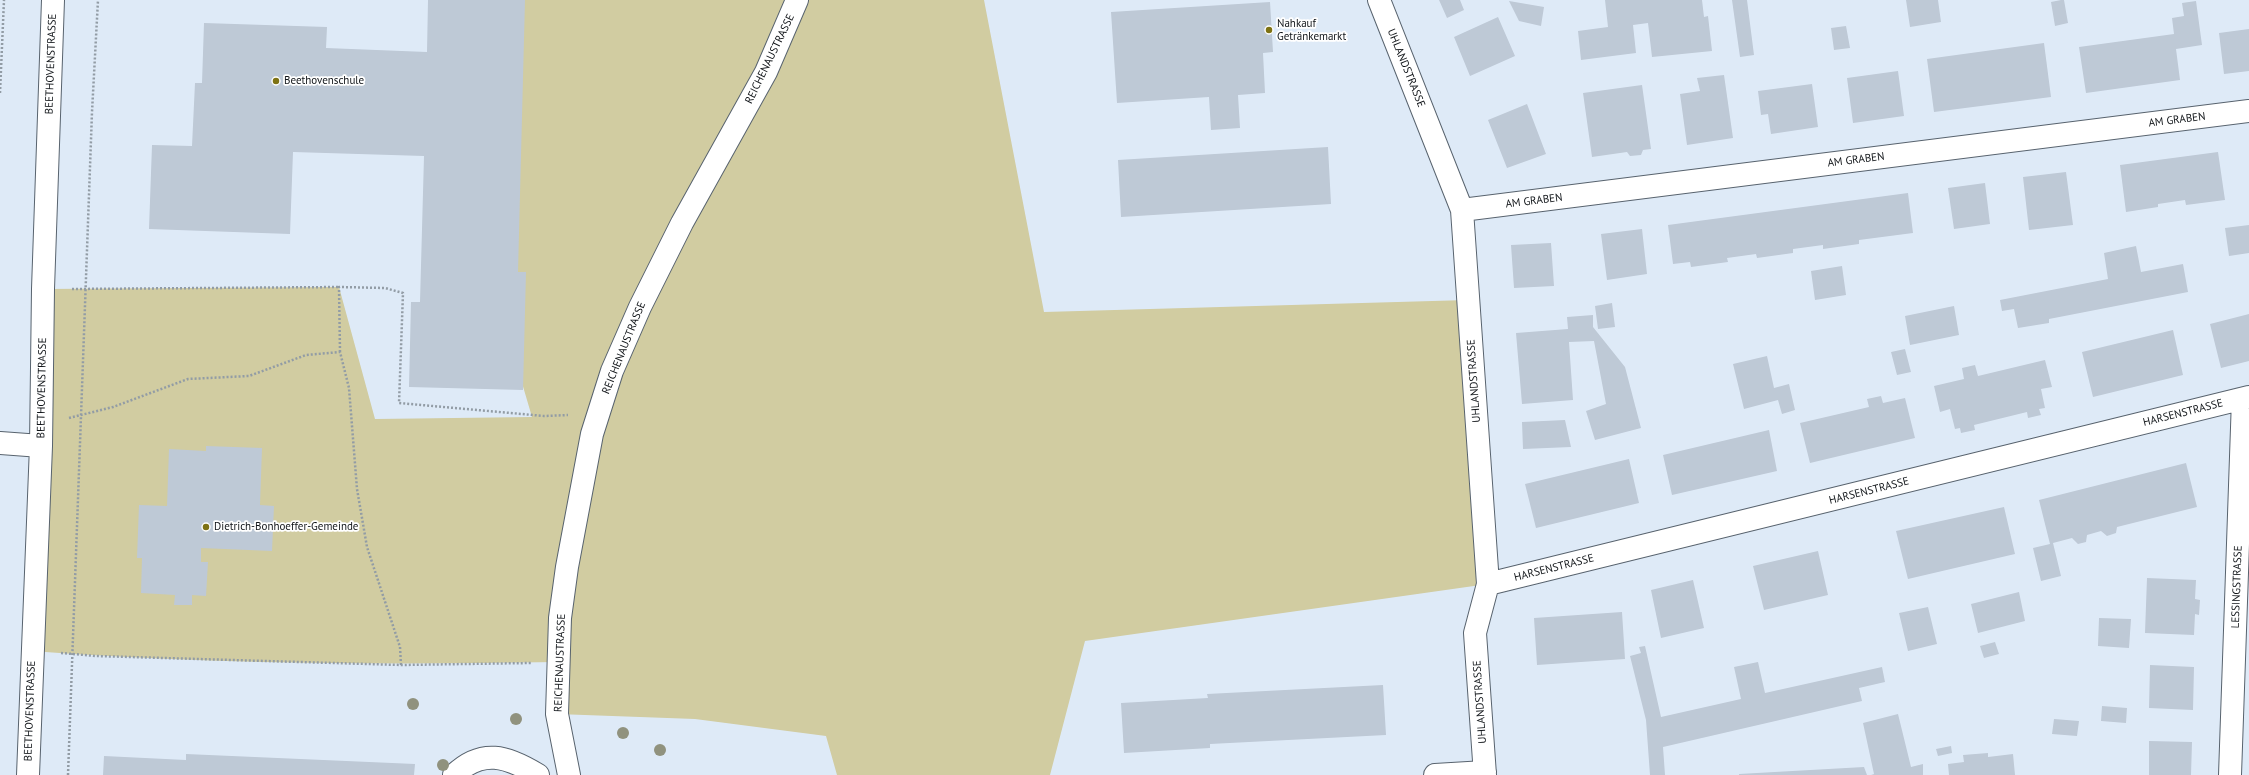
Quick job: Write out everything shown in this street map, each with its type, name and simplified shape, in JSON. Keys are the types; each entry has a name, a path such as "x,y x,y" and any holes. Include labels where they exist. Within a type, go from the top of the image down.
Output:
{"street":[{"name":"BEETHOVENSTRASSE","path":"28,775 42,424 43,289 53,0"},
{"name":"REICHENAUSTRASSE","path":"569,775 557,714 560,618 567,567 584,473 598,415 612,371 640,307 682,223 766,72 797,0"},
{"name":"UHLANDSTRASSE","path":"1379,0 1462,210 1488,584 1475,633 1485,773"},
{"name":"AM GRABEN","path":"1462,210 2249,110"},
{"name":"HARSENSTRASSE","path":"1488,584 2246,398"},
{"name":"LESSINGSTRASSE","path":"2230,775 2246,398"},
{"path":"0,443 41,446"},
{"path":"454,775 466,764 483,757 499,758 526,768 538,775"},
{"path":"1434,775 1485,773"}],"path":[{"path":"0,93 4,0"},
{"path":"68,775 92,112 98,0"},
{"path":"339,287 340,352 349,388 358,489 367,547 400,647 402,665"},
{"path":"43,289 385,288 403,293 399,403 544,416 598,415"},
{"path":"42,424 113,407 188,378 250,376 306,355 340,352"},
{"path":"32,650 72,654 402,665 558,662"}],"shaded area":[{"path":"519,0 984,0 1044,312 1468,300 1488,584 1085,641 1050,775 837,775 826,736 695,719 557,714 558,662 360,663 228,661 162,659 31,651 43,289 339,287 375,419 532,417 489,271"}],"building":[{"path":"428,0 525,0 518,272 526,272 523,390 409,387 411,302 420,302 424,156 293,152 290,234 149,229 152,145 192,146 195,83 202,83 204,23 327,27 326,48 427,52"},
{"path":"1439,0 1460,0 1464,10 1447,18"},
{"path":"1605,0 1702,0 1704,17 1708,16 1712,51 1652,57 1648,23 1633,25 1636,53 1581,60 1578,31 1608,27"},
{"path":"1732,0 1747,0 1754,55 1740,57"},
{"path":"1906,0 1938,0 1941,22 1910,27"},
{"path":"2064,0 2068,23 2055,26 2051,2"},
{"path":"1509,1 1544,7 1541,26 1519,21"},
{"path":"2196,1 2202,45 2176,49 2180,80 2086,93 2079,47 2174,34 2172,18 2184,16 2182,3"},
{"path":"1270,2 1273,52 1263,53 1265,93 1238,95 1240,128 1211,130 1209,97 1117,103 1111,12"},
{"path":"1498,17 1515,56 1470,76 1454,37"},
{"path":"1846,26 1850,48 1834,50 1831,28"},
{"path":"2249,29 2249,71 2224,74 2219,33"},
{"path":"2044,43 2051,97 1934,112 1927,59"},
{"path":"1898,71 1904,116 1853,123 1847,78"},
{"path":"1724,75 1733,138 1687,145 1680,94 1700,91 1697,78"},
{"path":"1812,84 1818,127 1771,134 1768,114 1761,115 1758,91"},
{"path":"1642,85 1651,149 1643,150 1641,155 1630,156 1627,152 1592,157 1583,93"},
{"path":"1527,104 1546,154 1507,168 1488,120"},
{"path":"1328,147 1331,204 1121,217 1118,160"},
{"path":"2218,152 2225,200 2186,205 2185,200 2158,204 2158,207 2126,212 2120,165"},
{"path":"2066,172 2073,225 2029,230 2023,177"},
{"path":"1985,183 1990,224 1954,229 1948,188"},
{"path":"1908,193 1913,233 1859,240 1859,244 1823,249 1823,245 1793,249 1793,253 1757,258 1756,254 1727,258 1728,262 1691,267 1690,262 1673,264 1668,225"},
{"path":"2249,225 2249,253 2229,256 2225,228"},
{"path":"1642,229 1647,274 1607,280 1601,234"},
{"path":"1551,243 1554,286 1514,288 1511,245"},
{"path":"2136,246 2141,272 2183,264 2188,292 2049,319 2049,323 2018,328 2014,309 2002,311 2000,300 2108,279 2104,253"},
{"path":"1842,266 1846,295 1815,300 1811,271"},
{"path":"1612,303 1615,327 1598,329 1595,306"},
{"path":"1954,306 1959,335 1910,345 1905,316"},
{"path":"2249,314 2249,361 2221,368 2210,324"},
{"path":"1593,315 1593,327 1625,367 1641,428 1595,440 1586,411 1606,404 1594,341 1569,342 1573,400 1522,404 1516,333 1568,329 1567,317"},
{"path":"2173,330 2183,375 2093,397 2082,352"},
{"path":"1905,349 1911,372 1897,375 1891,352"},
{"path":"1767,356 1774,388 1789,384 1795,410 1782,414 1778,400 1744,409 1733,364"},
{"path":"2045,360 2052,387 2041,389 2045,408 2039,409 2041,415 2028,418 2027,412 1974,425 1975,430 1961,433 1960,428 1955,429 1950,409 1940,412 1934,386 1964,379 1962,368 1975,365 1978,376"},
{"path":"1881,396 1883,403 1905,398 1915,438 1810,463 1800,423 1869,407 1867,399"},
{"path":"1565,420 1571,447 1523,449 1522,422"},
{"path":"1769,430 1777,471 1672,495 1663,455"},
{"name":"Dietrich-Bonhoeffer-Gemeinde","path":"206,446 262,448 260,505 274,506 272,551 201,548 201,562 208,562 206,596 192,595 192,605 174,605 175,595 141,593 142,558 137,558 139,505 167,506 169,449 206,451"},
{"path":"1629,459 1639,503 1536,528 1525,484"},
{"path":"2186,463 2197,507 2117,527 2116,533 2107,536 2101,531 2087,535 2086,542 2078,544 2072,538 2053,543 2061,576 2041,581 2033,548 2050,544 2039,500"},
{"path":"2004,507 2015,554 1908,579 1896,531"},
{"path":"1818,551 1828,595 1764,610 1753,566"},
{"path":"2147,578 2196,580 2195,599 2200,600 2199,615 2195,614 2194,635 2145,633"},
{"path":"1693,580 1704,628 1661,638 1651,590"},
{"path":"2019,592 2025,621 1978,633 1971,604"},
{"path":"1928,607 1937,644 1908,651 1899,613"},
{"path":"1622,612 1625,659 1537,665 1534,618"},
{"path":"2099,618 2131,619 2129,648 2098,646"},
{"path":"1995,642 1999,654 1984,658 1980,646"},
{"path":"1645,646 1661,717 1741,699 1734,667 1758,662 1765,693 1882,667 1885,682 1859,688 1862,701 1663,747 1665,775 1650,775 1646,720 1630,656 1641,653 1639,647"},
{"path":"2150,665 2194,667 2193,710 2149,708"},
{"path":"1383,685 1386,735 1210,744 1210,748 1124,753 1121,703 1208,698 1207,694"},
{"path":"2102,706 2127,708 2126,723 2101,721"},
{"path":"1898,714 1911,767 1923,764 1923,775 1871,775 1874,774 1863,723"},
{"path":"2054,719 2079,721 2077,736 2052,734"},
{"path":"2149,741 2192,742 2191,775 2149,775"},
{"path":"1951,746 1952,753 1938,756 1936,749"},
{"path":"1988,753 1988,757 2013,754 2015,775 1949,775 1948,764 1964,762 1963,755"},
{"path":"186,754 415,764 414,775 103,775 104,756 186,760"},
{"path":"1864,767 1867,775 1739,775 1739,774"}],"place":[{"name":"Nahkauf Getränkemarkt","path":"1269,30"},
{"name":"Beethovenschule","path":"276,81"},
{"name":"Dietrich-Bonhoeffer-Gemeinde","path":"206,527"}]}
